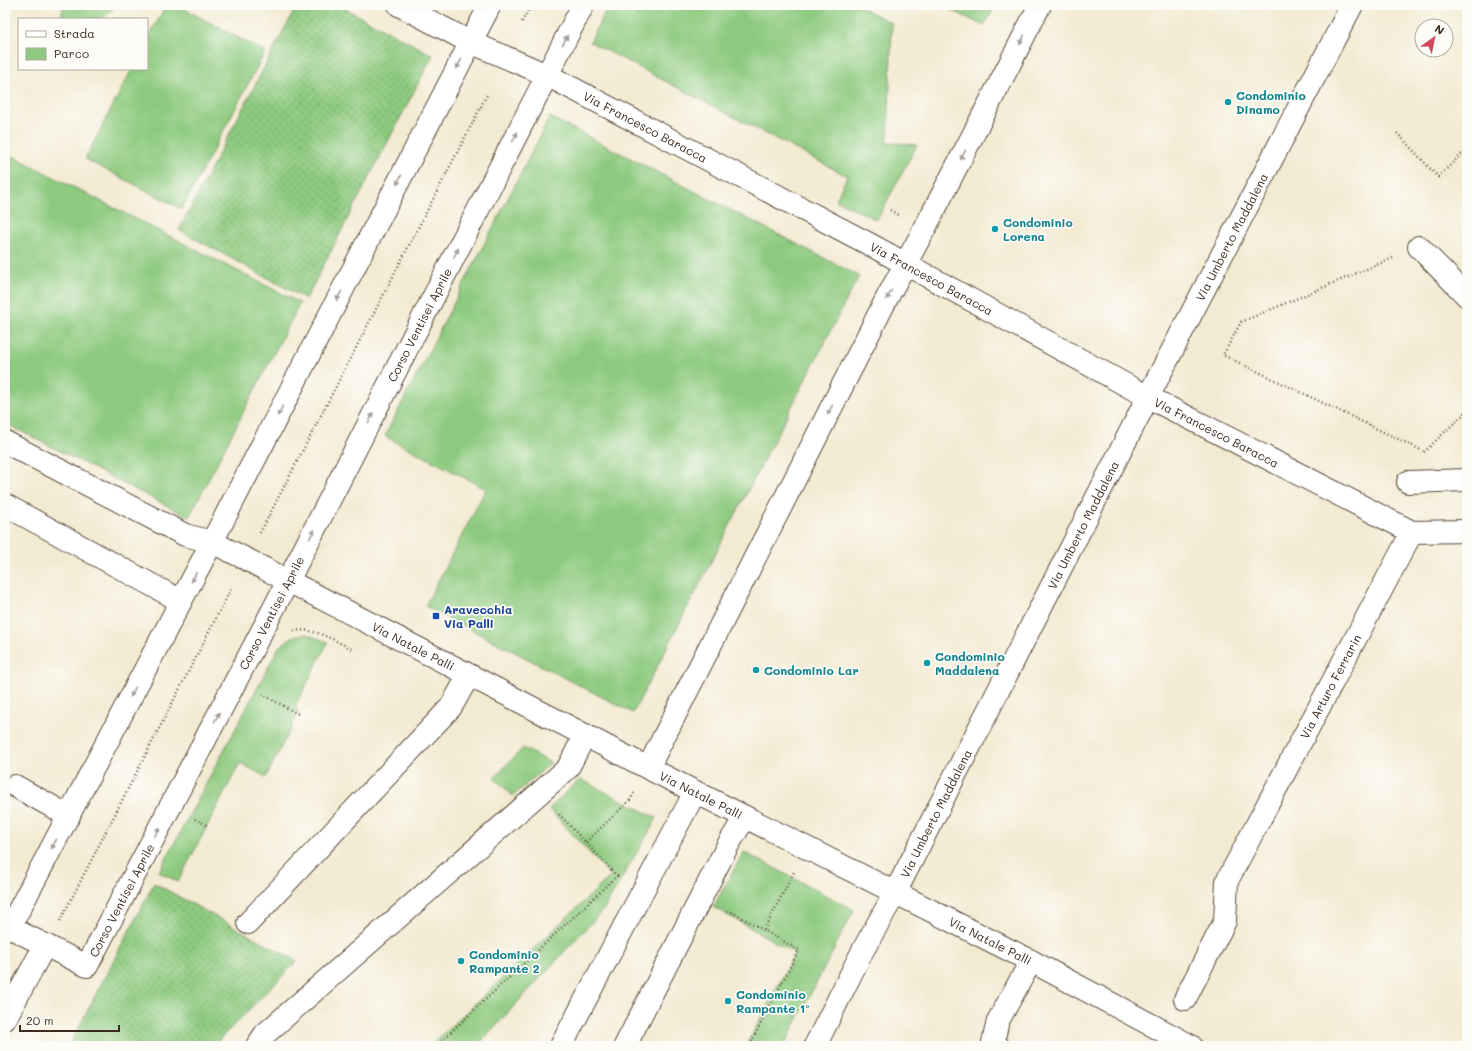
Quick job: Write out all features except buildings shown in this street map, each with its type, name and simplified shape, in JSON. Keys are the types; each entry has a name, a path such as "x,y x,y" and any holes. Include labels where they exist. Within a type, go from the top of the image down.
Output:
{"street":[{"name":"Via Francesco Baracca","path":"399,5 470,42 546,74 871,245 1148,397 1412,532 1467,531"},
{"name":"Corso Ventisei Aprile","path":"490,5 69,816 8,926 87,966 288,581 546,74 583,5"},
{"path":"648,768 884,303 1040,5"},
{"name":"Via Umberto Maddalena","path":"815,1046 863,950 895,893 1148,397 1352,5"},
{"path":"1419,246 1467,296"},
{"name":"Via Natale Palli","path":"5,442 185,535 212,542 648,768 1030,961 1191,1046"},
{"path":"1408,482 1467,480"},
{"path":"5,511 7,506 181,601"},
{"name":"Via Arturo Ferrarin","path":"1185,999 1225,921 1227,881 1412,532"},
{"path":"248,923 451,707 470,675"},
{"path":"257,1046 265,1034 568,768 585,735"},
{"path":"15,786 69,816"},
{"path":"561,1046 695,792"},
{"path":"625,1046 725,852 745,817"},
{"path":"5,1019 45,945"},
{"path":"998,1046 993,1042 998,1021 1030,961"}],"path":[{"path":"522,22 531,5"},
{"path":"258,537 487,95"},
{"path":"1397,134 1438,177 1467,149"},
{"path":"1419,246 1241,322 1223,355 1424,452"},
{"path":"1408,482 1424,452 1467,411"},
{"path":"45,945 63,916 232,587"},
{"path":"259,692 298,714"},
{"path":"586,842 630,800 636,790"},
{"path":"436,1046 617,876 556,810"},
{"path":"190,816 207,825"},
{"path":"764,930 794,872"},
{"path":"722,906 799,950 749,1046"}],"green space":[{"path":"63,5 117,5 104,18 61,18"},
{"path":"166,5 177,5 265,52 182,209 85,159 131,70 148,70 148,39"},
{"path":"297,5 338,5 433,55 306,299 179,230"},
{"path":"622,5 857,5 892,23 888,137 885,142 917,145 877,220 836,200 847,176 590,42 606,10"},
{"path":"941,5 996,5 984,26"},
{"path":"550,117 859,276 633,713 425,606 486,489 385,436"},
{"path":"5,152 300,303 189,517 5,423"},
{"path":"306,634 328,642 296,705 298,714 266,777 240,763 178,882 159,872 279,647 292,637"},
{"path":"523,748 551,763 513,796 494,778"},
{"path":"580,779 657,818 604,909 477,1046 430,1046 611,876 549,809"},
{"path":"744,852 854,910 784,1046 746,1046 795,953 713,907"},
{"path":"154,883 297,961 213,1046 69,1046"}],"place":[{"name":"Condominio Dinamo","path":"1228,102"},
{"name":"Condominio Lorena","path":"995,229"},
{"name":"Aravecchia Via Palli","path":"436,616"},
{"name":"Condominio Maddalena","path":"927,663"},
{"name":"Condominio Lar","path":"756,670"},
{"name":"Condominio Rampante 2","path":"461,961"},
{"name":"Condominio Rampante 1º","path":"728,1001"}]}
